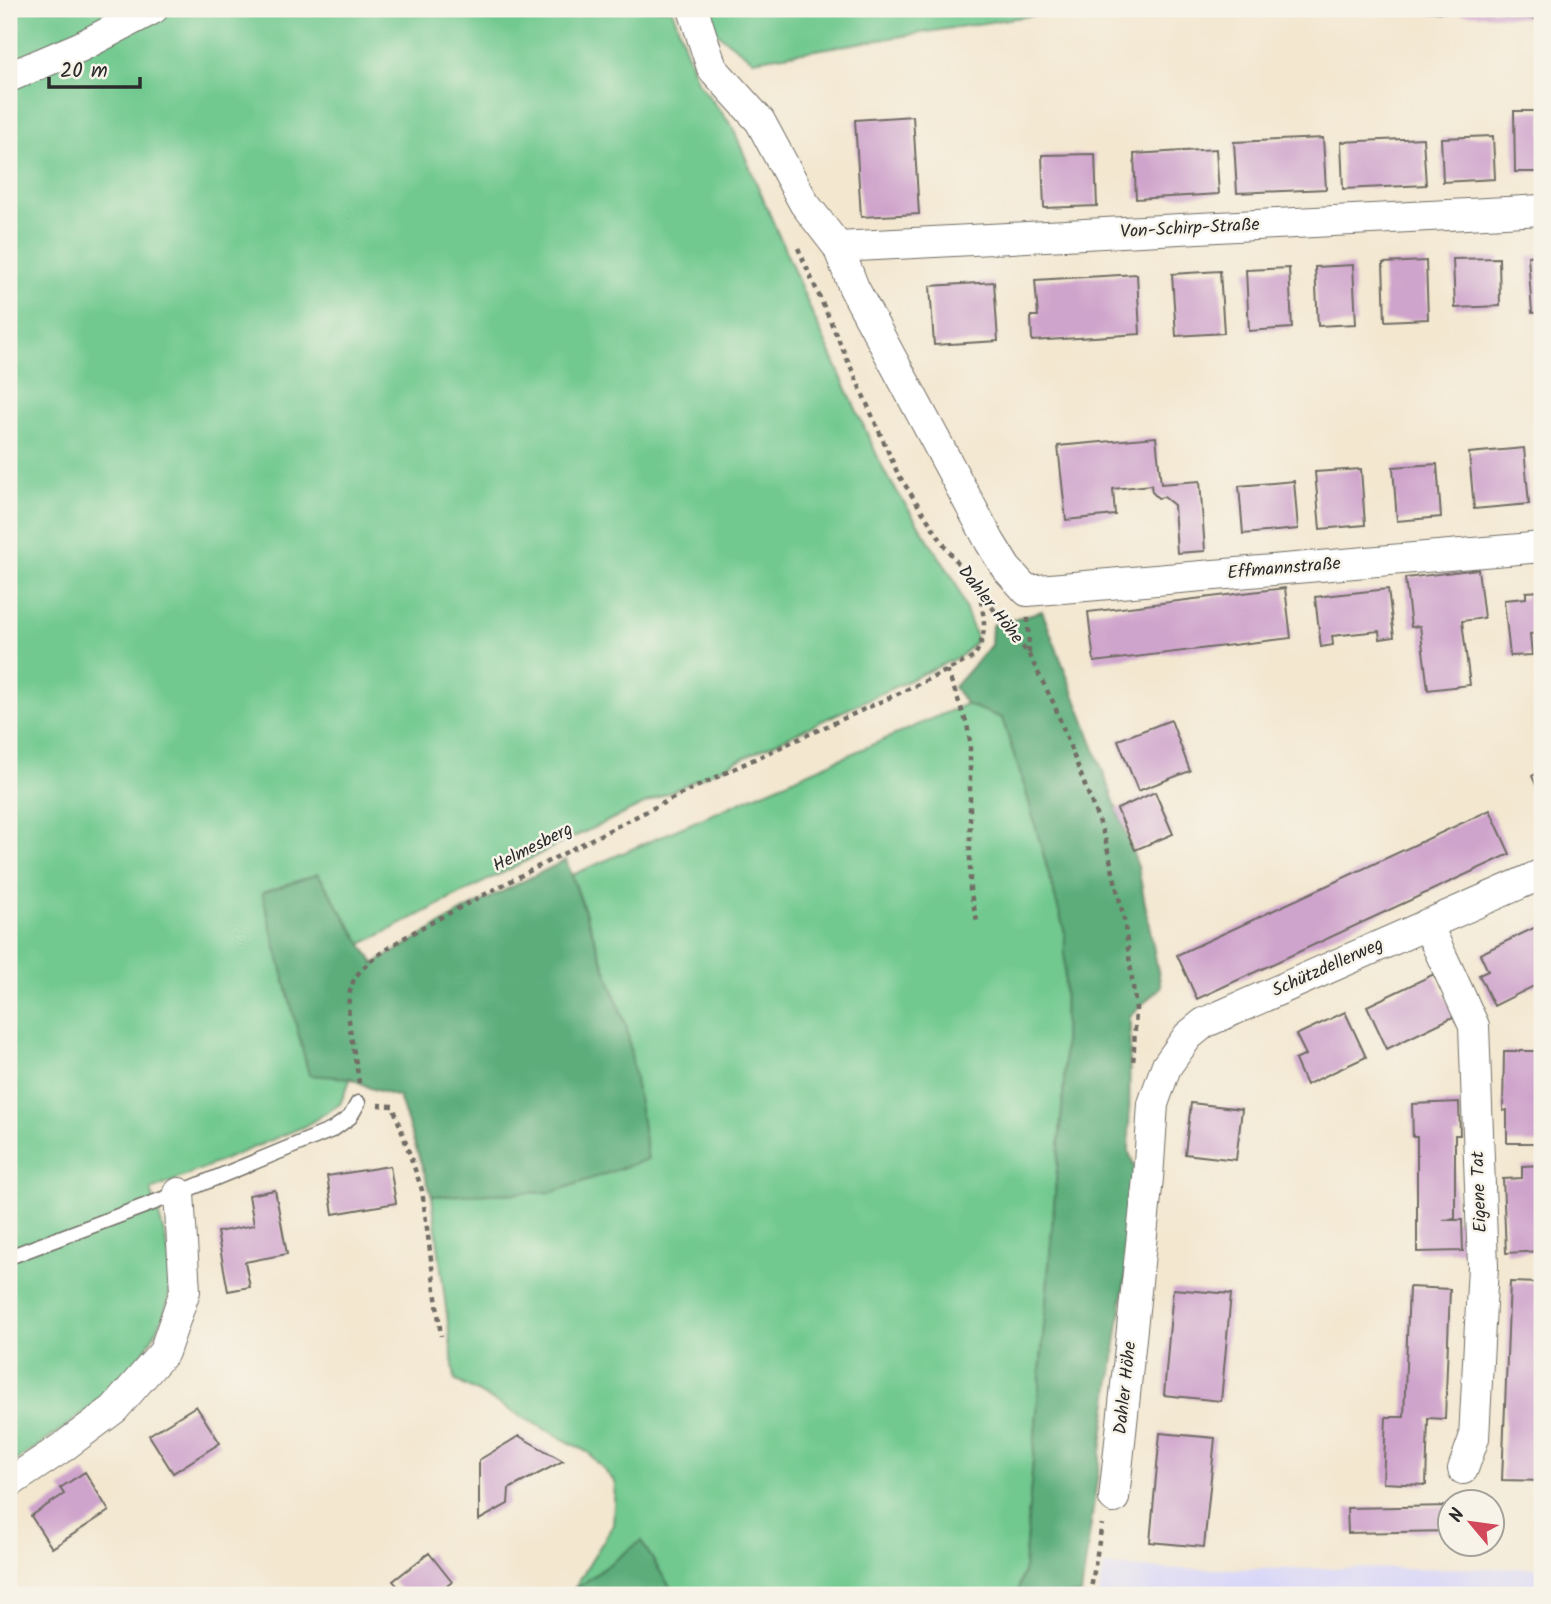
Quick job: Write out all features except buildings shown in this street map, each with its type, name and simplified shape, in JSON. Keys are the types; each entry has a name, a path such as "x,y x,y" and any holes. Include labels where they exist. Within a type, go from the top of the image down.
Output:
{"street":[{"path":"9,77 80,47 153,9"},
{"name":"Dahler Höhe","path":"693,9 712,68 761,121 804,203 838,247 854,288 990,542 1006,568 1027,591"},
{"name":"Von-Schirp-Straße","path":"838,247 1542,210"},
{"name":"Effmannstraße","path":"1027,591 1542,547"},
{"name":"Schützdellerweg","path":"1153,1104 1166,1067 1188,1036 1204,1023 1542,874"},
{"name":"Eigene Tat","path":"1427,924 1474,1026 1482,1266 1474,1438 1464,1469"},
{"name":"Dahler Höhe","path":"1114,1498 1149,1178 1153,1104"},
{"path":"9,1483 114,1409 164,1352 186,1291 179,1193"}],"lane":[{"path":"9,1257 179,1193 331,1130 350,1117 358,1103"}],"path":[{"name":"Dahler Höhe","path":"796,244 898,474 946,548 1029,655 1054,704 1105,838 1124,919 1136,1009 1133,1071"},
{"name":"Helmesberg","path":"358,1103 357,1062 348,1010 348,991 358,974 375,958 407,937 606,832 974,657 984,641 985,622 978,589"},
{"path":"947,670 967,724 970,742 970,890 978,925"},
{"path":"358,1103 393,1106 422,1190 441,1336"},
{"path":"1090,1595 1102,1524 1114,1498"}],"shaded area":[{"path":"1104,1566 1167,1569 1542,1568 1542,1595 1099,1595"}],"green space":[{"path":"9,9 121,9 40,57 9,69"},
{"path":"162,9 672,9 697,81 732,126 812,313 885,473 955,581 977,640 961,656 561,843 362,944 318,874 351,1078 340,1104 305,1126 151,1190 165,1239 171,1277 163,1316 150,1343 131,1368 83,1413 9,1465 9,85"},
{"path":"704,9 1072,9 753,60 710,28"},
{"path":"1042,611 1138,867 1161,987 1130,1016 1129,1152 1139,1179 1081,1595 1017,1595 1024,1568 1064,1085 1065,933 1025,788 1002,718 966,704 954,687 991,645 992,625"},
{"path":"966,704 1002,718 1025,788 1065,933 1064,1085 1024,1568 1017,1595 675,1595 641,1541 573,1591 613,1525 615,1482 589,1453 455,1380 432,1196 553,1192 627,1029 572,875"},
{"path":"566,860 627,1029 648,1159 553,1192 432,1196 399,1097 370,1088 351,1078 309,1075 262,893 318,874 374,964 465,910"},
{"path":"641,1541 675,1595 567,1595 573,1591"}]}
